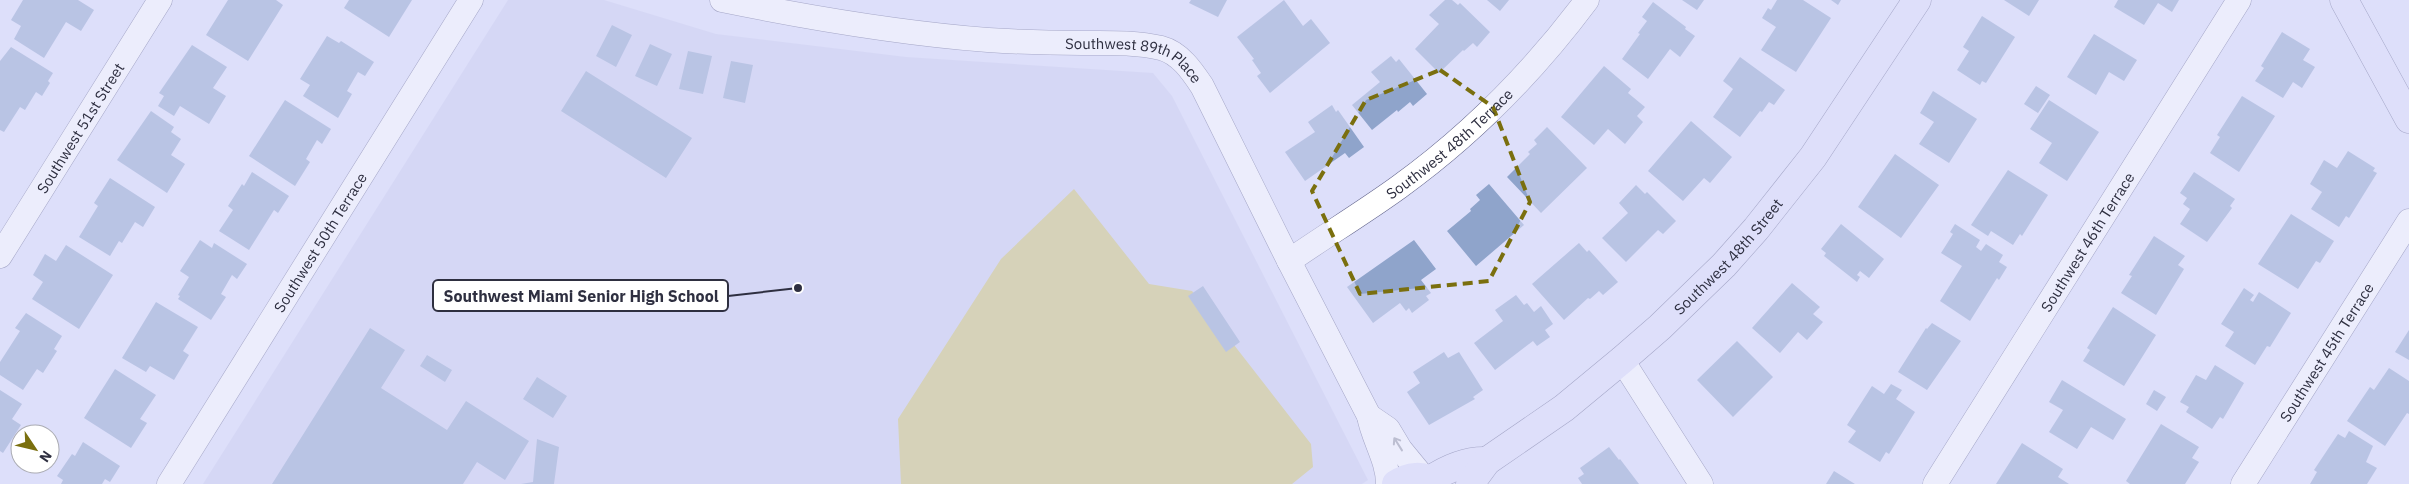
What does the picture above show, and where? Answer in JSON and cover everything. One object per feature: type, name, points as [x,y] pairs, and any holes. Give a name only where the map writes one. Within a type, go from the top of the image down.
[{"type":"street","name":"Southwest 51st Street","points":[[0,256],[160,0]]},
{"type":"street","name":"Southwest 50th Terrace","points":[[169,484],[472,0]]},
{"type":"street","name":"Southwest 89th Place","points":[[722,0],[842,24],[994,40],[1110,43],[1163,49],[1176,55],[1189,68],[1202,86],[1369,416],[1372,432],[1388,473],[1388,484]]},
{"type":"street","name":"Southwest 48th Terrace","points":[[1289,261],[1399,187],[1435,159],[1496,105],[1526,73],[1587,0]]},
{"type":"street","name":"Southwest 48th Street","points":[[1470,484],[1487,461],[1564,408],[1622,360],[1700,288],[1761,223],[1835,126],[1917,0]]},
{"type":"street","name":"Southwest 46th Terrace","points":[[1935,484],[2239,0]]},
{"type":"street","points":[[2344,0],[2409,119]]},
{"type":"street","name":"Southwest 45th Terrace","points":[[2244,484],[2409,221]]},
{"type":"street","points":[[1622,360],[1702,484]]},
{"type":"street","name":"Southwest 89th Place","points":[[1369,416],[1388,428],[1400,449],[1429,480]]},
{"type":"street","name":"Southwest 48th Street","points":[[1396,484],[1409,477],[1429,480],[1444,471],[1472,460],[1487,461]]},
{"type":"highlighted area","points":[[1440,70],[1493,107],[1530,202],[1489,281],[1360,294],[1312,191],[1366,100]]},
{"type":"shaded area","points":[[508,0],[604,0],[716,34],[906,57],[1153,73],[1172,96],[1368,480],[1362,484],[203,484]]},
{"type":"shaded area","points":[[1074,189],[1149,284],[1192,291],[1311,444],[1313,467],[1292,484],[901,484],[898,419],[1001,259]]},
{"type":"building","points":[[23,0],[78,0],[94,10],[81,31],[66,22],[44,58],[14,39],[21,26],[11,20]]},
{"type":"building","points":[[228,0],[276,0],[283,5],[248,61],[206,35]]},
{"type":"building","points":[[349,0],[412,0],[389,37],[344,8]]},
{"type":"building","points":[[1191,0],[1227,0],[1218,17],[1189,3]]},
{"type":"building","points":[[1284,0],[1303,26],[1311,19],[1330,43],[1270,93],[1257,76],[1261,73],[1252,60],[1254,59],[1237,37]]},
{"type":"building","points":[[1445,0],[1452,0],[1458,5],[1460,3],[1490,32],[1477,47],[1473,43],[1439,73],[1415,49],[1439,24],[1429,15]]},
{"type":"building","points":[[1487,0],[1509,0],[1500,11]]},
{"type":"building","points":[[1682,0],[1704,0],[1697,10]]},
{"type":"building","points":[[1777,0],[1803,0],[1831,18],[1796,72],[1761,50],[1776,27],[1762,18],[1768,8],[1771,10]]},
{"type":"building","points":[[1831,0],[1841,0],[1838,5]]},
{"type":"building","points":[[2004,0],[2039,0],[2029,16]]},
{"type":"building","points":[[2118,0],[2179,0],[2172,12],[2158,3],[2144,25],[2114,7]]},
{"type":"building","points":[[1653,2],[1695,36],[1680,57],[1670,49],[1648,79],[1622,59],[1640,34],[1638,33],[1647,21],[1642,17]]},
{"type":"building","points":[[1982,16],[2015,37],[1986,83],[1982,81],[1980,85],[1957,70],[1969,51],[1963,47]]},
{"type":"building","points":[[612,25],[632,35],[616,67],[596,56]]},
{"type":"building","points":[[2282,32],[2310,49],[2303,60],[2315,67],[2302,88],[2293,82],[2283,98],[2255,81],[2264,68],[2261,66]]},
{"type":"building","points":[[2094,34],[2137,60],[2124,81],[2109,72],[2096,95],[2067,77]]},
{"type":"building","points":[[327,36],[339,43],[341,41],[374,62],[365,76],[358,72],[347,91],[352,94],[338,118],[303,96],[310,85],[300,79]]},
{"type":"building","points":[[650,44],[672,54],[657,86],[635,76]]},
{"type":"building","points":[[192,45],[227,67],[213,88],[226,96],[209,124],[180,106],[174,116],[158,106],[164,96],[159,93]]},
{"type":"building","points":[[11,47],[53,73],[48,81],[50,83],[42,96],[36,92],[25,110],[20,107],[4,132],[0,130],[0,61]]},
{"type":"building","points":[[688,51],[712,56],[703,94],[679,89]]},
{"type":"building","points":[[1391,56],[1396,62],[1399,59],[1427,94],[1413,106],[1410,102],[1398,112],[1397,110],[1372,130],[1352,105],[1380,82],[1371,72]]},
{"type":"building","points":[[1740,57],[1785,90],[1774,105],[1769,102],[1762,112],[1760,111],[1740,137],[1713,117],[1733,89],[1723,81]]},
{"type":"building","points":[[731,61],[753,65],[745,103],[723,98]]},
{"type":"building","points":[[1604,66],[1631,89],[1628,93],[1645,107],[1637,116],[1643,122],[1625,144],[1608,129],[1594,145],[1561,117]]},
{"type":"building","points":[[586,71],[692,138],[666,178],[561,111]]},
{"type":"building","points":[[2036,86],[2050,95],[2038,113],[2024,104]]},
{"type":"building","points":[[1933,91],[1977,119],[1949,163],[1919,144],[1934,122],[1920,113]]},
{"type":"building","points":[[2242,96],[2275,116],[2239,172],[2210,153],[2220,137],[2217,135]]},
{"type":"building","points":[[285,100],[331,129],[322,144],[317,140],[306,159],[310,162],[295,186],[249,156]]},
{"type":"building","points":[[2049,100],[2099,132],[2067,181],[2039,163],[2052,143],[2030,129]]},
{"type":"building","points":[[1332,105],[1336,112],[1338,110],[1364,147],[1349,158],[1345,153],[1305,181],[1285,152],[1315,132],[1308,122]]},
{"type":"building","points":[[151,111],[174,127],[171,132],[181,139],[171,155],[185,164],[167,193],[117,160]]},
{"type":"building","points":[[1691,121],[1732,157],[1710,183],[1704,178],[1683,201],[1648,171]]},
{"type":"building","points":[[1547,127],[1587,168],[1541,213],[1507,177],[1530,154],[1528,152],[1537,144],[1534,140]]},
{"type":"building","points":[[2348,151],[2375,168],[2373,171],[2377,173],[2349,218],[2346,216],[2339,227],[2311,209],[2322,192],[2310,184],[2324,160],[2337,168]]},
{"type":"building","points":[[1895,154],[1939,185],[1901,238],[1858,207]]},
{"type":"building","points":[[2008,170],[2048,195],[2022,236],[2020,234],[2013,245],[1991,231],[1988,236],[1971,225]]},
{"type":"building","points":[[252,172],[289,196],[278,213],[274,210],[249,250],[219,231],[233,210],[228,206],[242,184],[244,186]]},
{"type":"building","points":[[2194,172],[2235,199],[2230,206],[2232,208],[2207,242],[2180,224],[2190,209],[2183,204],[2187,198],[2180,193]]},
{"type":"building","points":[[110,178],[155,207],[143,227],[135,222],[122,243],[119,241],[110,256],[79,237],[98,206],[94,203]]},
{"type":"building","points":[[1489,184],[1524,225],[1476,266],[1447,231],[1471,211],[1470,209],[1480,200],[1476,195]]},
{"type":"building","points":[[1636,185],[1645,194],[1647,192],[1676,221],[1663,234],[1658,230],[1626,262],[1602,238],[1628,213],[1619,203]]},
{"type":"building","points":[[2291,214],[2334,241],[2320,263],[2316,261],[2298,289],[2258,264]]},
{"type":"building","points":[[1841,224],[1884,259],[1869,278],[1860,271],[1857,275],[1860,277],[1857,282],[1824,256],[1826,253],[1821,249]]},
{"type":"building","points":[[1955,224],[1980,240],[1976,247],[1981,251],[1986,244],[2003,255],[1999,262],[2007,267],[1999,280],[1997,278],[1970,321],[1940,301],[1962,266],[1941,253],[1953,234],[1950,232]]},
{"type":"building","points":[[2154,236],[2185,256],[2178,265],[2184,269],[2156,315],[2121,293],[2132,276],[2129,275]]},
{"type":"building","points":[[200,240],[212,248],[214,243],[247,264],[237,279],[232,275],[221,294],[226,297],[211,320],[178,299],[180,296],[178,295],[189,277],[180,271]]},
{"type":"building","points":[[1414,240],[1436,269],[1421,280],[1431,293],[1426,296],[1429,300],[1412,313],[1409,308],[1406,311],[1400,303],[1373,323],[1347,287]]},
{"type":"building","points":[[1579,243],[1587,252],[1589,250],[1618,282],[1603,295],[1599,291],[1590,299],[1588,298],[1564,320],[1532,284]]},
{"type":"building","points":[[66,245],[113,275],[79,329],[32,299],[43,282],[33,275],[45,254],[56,261]]},
{"type":"building","points":[[1792,283],[1820,307],[1813,314],[1823,322],[1807,340],[1798,332],[1780,353],[1752,328]]},
{"type":"building","points":[[1203,286],[1240,342],[1226,352],[1188,296]]},
{"type":"building","points":[[2244,288],[2254,295],[2250,300],[2253,302],[2259,292],[2291,313],[2270,347],[2267,346],[2255,365],[2225,346],[2234,332],[2221,324]]},
{"type":"building","points":[[1516,295],[1524,305],[1527,303],[1534,312],[1541,306],[1553,324],[1545,330],[1550,337],[1537,346],[1533,341],[1495,370],[1474,343],[1503,321],[1495,310]]},
{"type":"building","points":[[156,302],[198,327],[183,351],[189,355],[174,380],[150,366],[146,372],[122,358]]},
{"type":"building","points":[[2113,307],[2156,335],[2124,386],[2083,361],[2090,350],[2087,348]]},
{"type":"building","points":[[26,313],[62,336],[54,349],[57,351],[43,373],[37,369],[23,390],[0,375],[0,362],[20,331],[15,328]]},
{"type":"building","points":[[1932,323],[1961,341],[1927,390],[1898,372],[1926,328]]},
{"type":"building","points":[[370,328],[405,350],[381,388],[447,430],[466,401],[529,441],[505,480],[477,462],[463,484],[272,484]]},
{"type":"building","points":[[2409,330],[2409,360],[2395,352]]},
{"type":"building","points":[[1737,341],[1773,377],[1733,417],[1697,380]]},
{"type":"building","points":[[1444,352],[1448,358],[1459,352],[1483,390],[1473,397],[1475,399],[1429,425],[1407,392],[1420,383],[1413,372]]},
{"type":"building","points":[[427,355],[452,370],[445,382],[420,366]]},
{"type":"building","points":[[2215,365],[2244,383],[2223,419],[2220,417],[2212,429],[2186,412],[2189,407],[2180,402],[2196,375],[2206,380]]},
{"type":"building","points":[[2389,368],[2409,381],[2409,414],[2407,413],[2385,446],[2347,421],[2370,387],[2374,390]]},
{"type":"building","points":[[115,369],[156,395],[140,419],[147,423],[131,448],[84,418]]},
{"type":"building","points":[[537,377],[567,396],[553,418],[523,399]]},
{"type":"building","points":[[2062,380],[2126,419],[2113,440],[2091,427],[2077,449],[2049,432],[2063,410],[2049,402]]},
{"type":"building","points":[[1891,384],[1902,390],[1896,399],[1915,412],[1889,454],[1886,452],[1880,462],[1848,442],[1856,431],[1847,425],[1872,386],[1884,394]]},
{"type":"building","points":[[0,390],[22,404],[12,419],[20,424],[10,424],[10,442],[3,453],[0,451]]},
{"type":"building","points":[[2154,390],[2166,397],[2157,411],[2146,404]]},
{"type":"building","points":[[2161,424],[2199,447],[2192,458],[2199,462],[2185,484],[2130,484],[2126,481]]},
{"type":"building","points":[[2349,431],[2373,446],[2366,462],[2377,468],[2367,484],[2310,484],[2317,472],[2314,470],[2338,434],[2345,438]]},
{"type":"building","points":[[537,439],[559,447],[554,484],[521,484],[533,482]]},
{"type":"building","points":[[83,442],[120,466],[110,482],[105,479],[102,484],[61,484],[63,480],[57,476],[72,454],[75,456]]},
{"type":"building","points":[[2022,443],[2063,469],[2058,477],[2069,484],[1996,484]]},
{"type":"building","points":[[1609,447],[1639,484],[1582,484],[1578,478],[1584,474],[1580,468]]},
{"type":"building","points":[[1834,471],[1855,484],[1826,484]]},
{"type":"place","name":"Southwest Miami Senior High School","points":[[798,288]]}]
